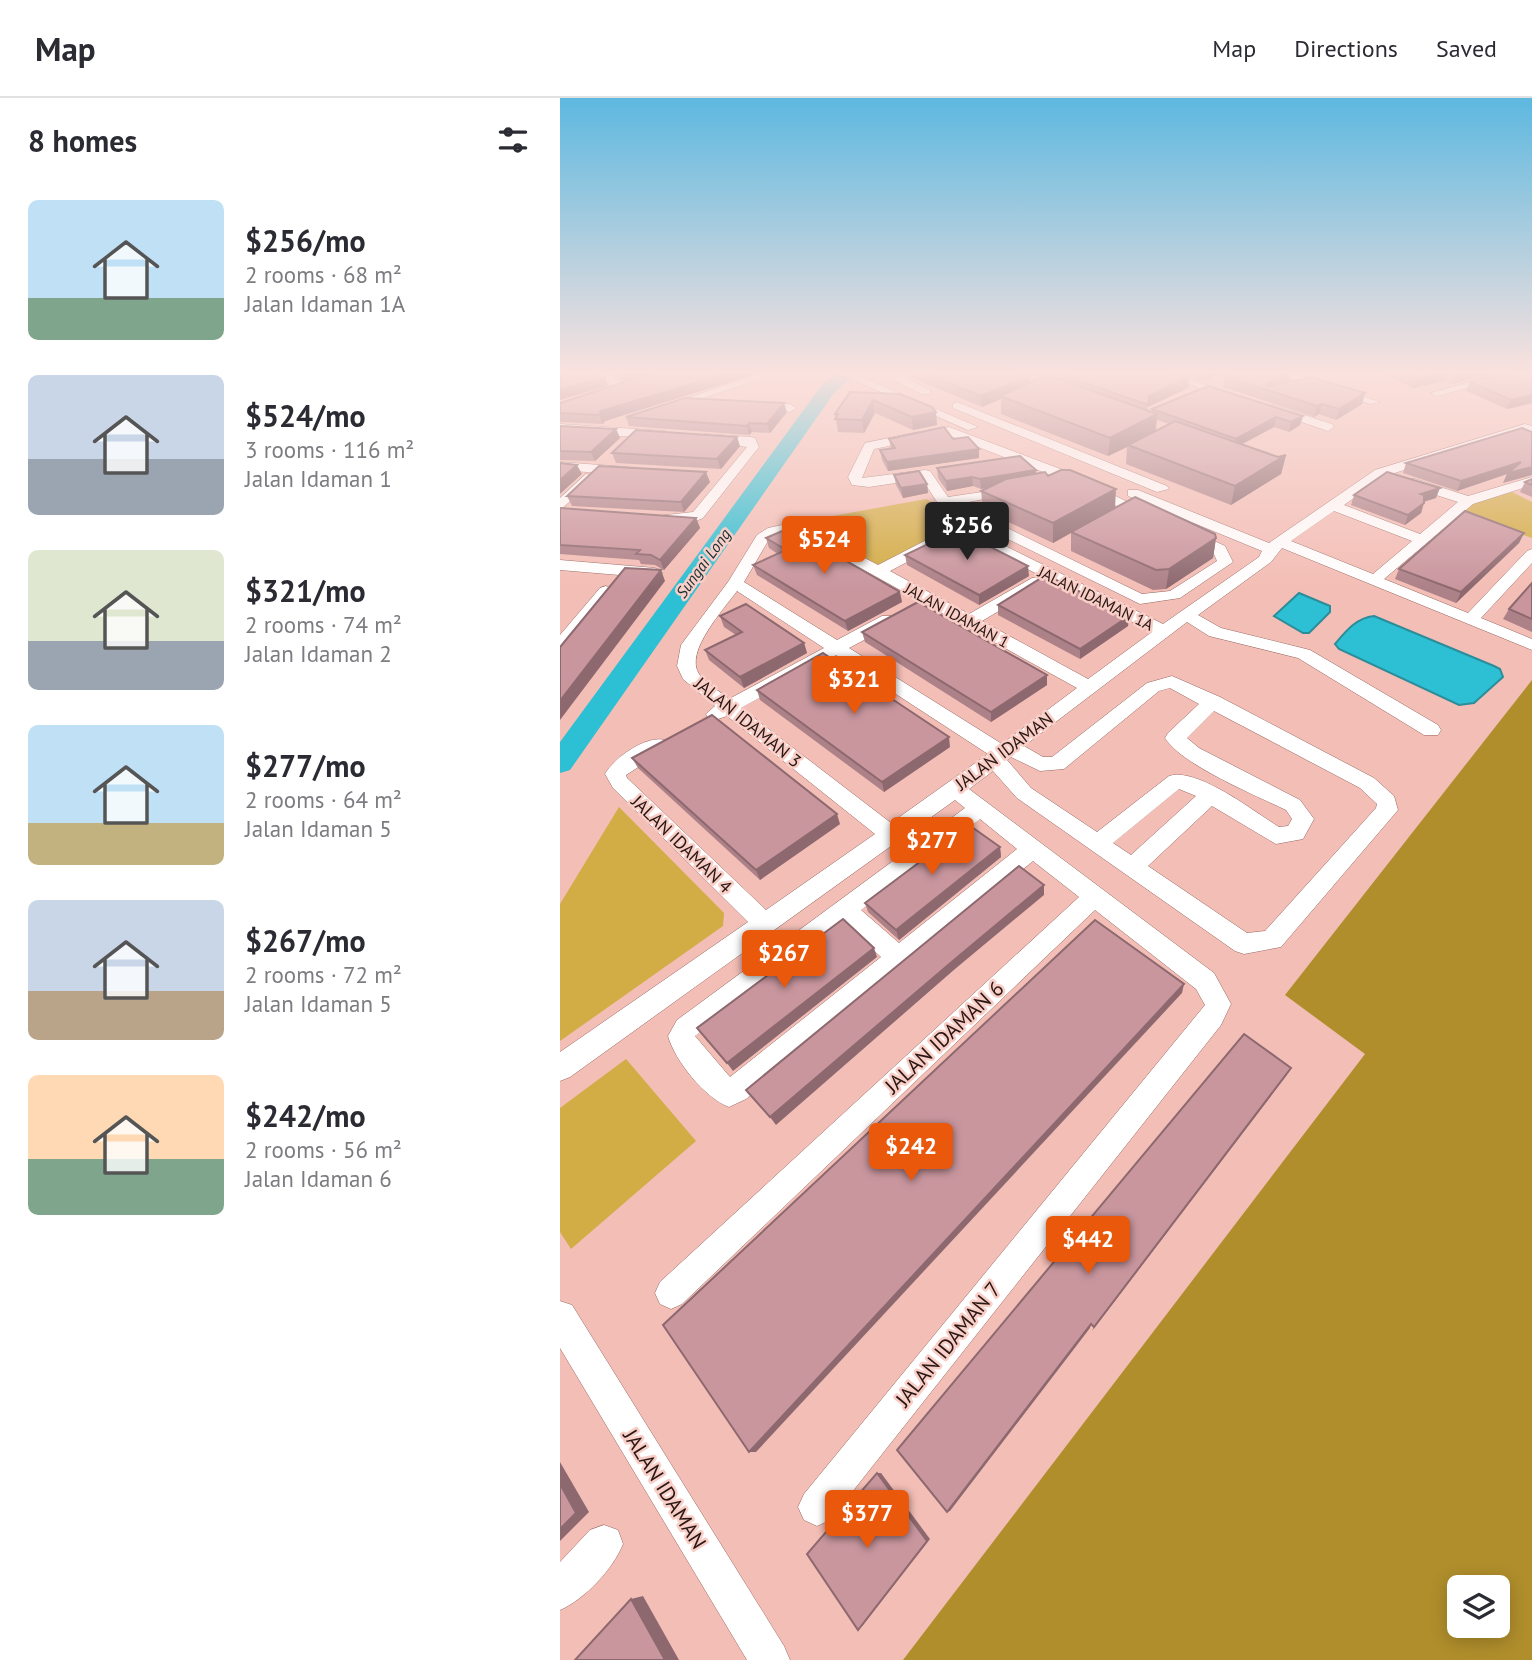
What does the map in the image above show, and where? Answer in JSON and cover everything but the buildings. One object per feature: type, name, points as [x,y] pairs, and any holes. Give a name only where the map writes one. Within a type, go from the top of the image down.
[{"type":"street","points":[[563,511],[626,443]]},
{"type":"street","points":[[653,518],[691,519],[698,515],[721,477],[753,447],[752,443]]},
{"type":"street","points":[[882,443],[865,449],[855,477],[857,482],[869,484],[932,473],[944,502],[1056,551],[1140,598],[1174,595],[1225,562],[1220,549],[1073,480],[982,443]]},
{"type":"street","points":[[1010,443],[1125,490],[1131,506]]},
{"type":"street","points":[[1056,443],[1112,463],[1157,487],[1213,511]]},
{"type":"street","points":[[1275,546],[1380,473],[1482,443]]},
{"type":"street","points":[[992,463],[1023,458]]},
{"type":"street","points":[[560,466],[638,471]]},
{"type":"street","points":[[1380,473],[1468,501]]},
{"type":"street","points":[[1047,484],[1073,480]]},
{"type":"street","points":[[1380,575],[1468,501],[1532,481]]},
{"type":"street","points":[[1131,506],[1157,487]]},
{"type":"street","points":[[944,502],[1021,489]]},
{"type":"street","points":[[1509,489],[1532,500]]},
{"type":"street","points":[[1111,498],[1125,490]]},
{"type":"street","points":[[1332,505],[1420,539]]},
{"type":"street","points":[[1131,506],[1195,519],[1275,546],[1532,645]]},
{"type":"street","points":[[1453,511],[1476,520]]},
{"type":"street","points":[[1179,530],[1195,519]]},
{"type":"street","name":"JALAN IDAMAN 1","points":[[735,583],[762,538],[773,531],[787,528],[805,531],[1089,687]]},
{"type":"street","name":"JALAN IDAMAN 1A","points":[[878,571],[958,532],[966,532],[1164,631]]},
{"type":"street","name":"JALAN IDAMAN","points":[[560,1068],[956,789],[1164,631],[1266,559],[1275,546]]},
{"type":"street","points":[[1470,620],[1532,554]]},
{"type":"street","points":[[560,565],[655,573]]},
{"type":"street","points":[[560,646],[624,570]]},
{"type":"street","points":[[968,622],[1048,574]]},
{"type":"street","points":[[735,583],[1001,754],[1048,767],[1057,764],[1153,687],[1163,683],[1181,684],[1367,783],[1387,800],[1387,810],[1278,934],[1261,944],[1244,944],[1024,793],[1006,770],[1001,754]]},
{"type":"street","name":"JALAN IDAMAN 3","points":[[735,583],[690,645],[686,666],[692,679],[891,835]]},
{"type":"street","points":[[694,726],[926,599]]},
{"type":"street","points":[[1187,615],[1215,632],[1304,654],[1431,730]]},
{"type":"street","points":[[1097,844],[1176,781],[1186,782],[1210,795],[1276,836],[1295,833],[1303,819],[1293,805],[1192,753],[1175,738],[1213,701]]},
{"type":"street","points":[[626,763],[671,738]]},
{"type":"street","name":"JALAN IDAMAN 4","points":[[626,763],[615,774],[620,783],[764,923]]},
{"type":"street","points":[[956,789],[1095,896]]},
{"type":"street","points":[[1132,868],[1210,795]]},
{"type":"street","points":[[980,808],[681,1035],[683,1043],[729,1094],[1033,848]]},
{"type":"street","name":"JALAN IDAMAN 7","points":[[817,1507],[1212,1017],[1218,1004],[1205,981],[1095,896]]},
{"type":"street","name":"JALAN IDAMAN 6","points":[[671,1293],[1095,896]]},
{"type":"street","points":[[845,909],[897,957]]},
{"type":"street","name":"JALAN IDAMAN","points":[[560,1317],[771,1660]]},
{"type":"street","points":[[560,1590],[604,1544]]},
{"type":"shaded area","points":[[1512,492],[1532,502],[1532,538],[1461,513],[1472,504]]},
{"type":"shaded area","points":[[926,499],[969,522],[881,567],[816,530],[827,517]]},
{"type":"shaded area","points":[[1532,680],[1532,1660],[903,1660],[1365,1054],[1285,995]]},
{"type":"shaded area","points":[[619,807],[724,913],[723,926],[560,1041],[560,904]]},
{"type":"shaded area","points":[[626,1059],[696,1141],[571,1249],[560,1232],[560,1108]]},
{"type":"water","points":[[1299,593],[1330,606],[1330,612],[1309,633],[1303,633],[1274,616]]},
{"type":"water","points":[[1374,616],[1494,666],[1500,669],[1503,677],[1474,703],[1459,705],[1339,649],[1335,644],[1347,630],[1362,619]]},
{"type":"waterway","name":"Sungai Long","points":[[560,763],[789,443]]}]
